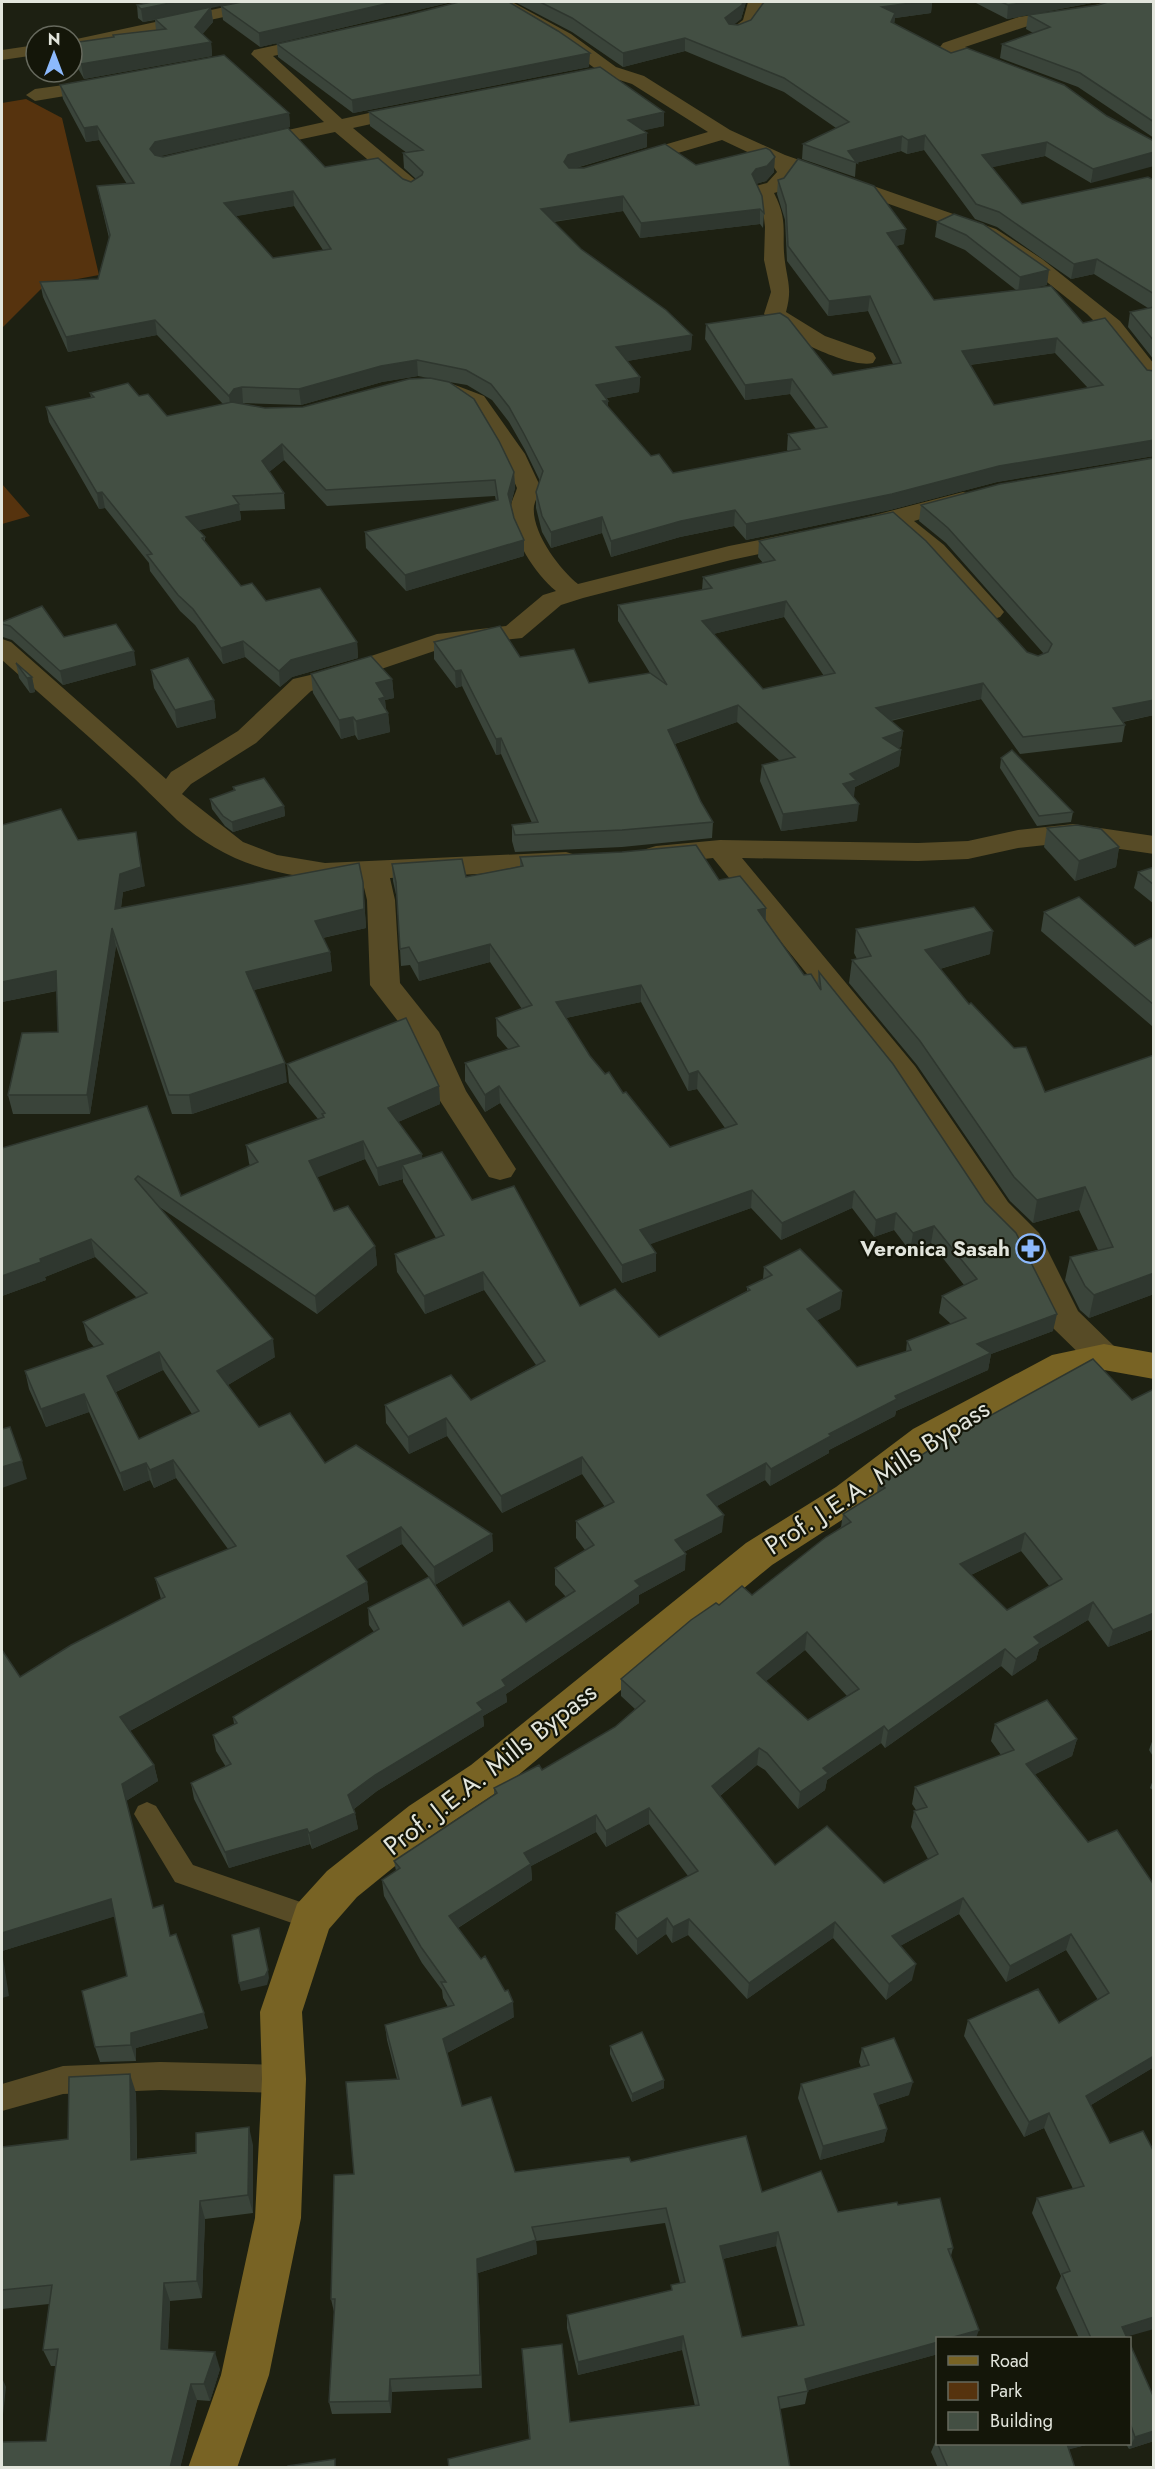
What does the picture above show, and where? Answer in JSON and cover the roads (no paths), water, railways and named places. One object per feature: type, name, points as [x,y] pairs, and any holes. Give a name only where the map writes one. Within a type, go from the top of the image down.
[{"type":"street","points":[[84,42],[270,2]]},
{"type":"street","points":[[500,2],[565,38],[610,71],[638,80],[723,134],[778,159],[861,186],[989,233],[1035,263],[1094,310],[1112,327],[1154,379]]},
{"type":"street","points":[[736,32],[751,22],[756,2]]},
{"type":"street","points":[[1017,74],[949,47],[1025,21],[1095,11],[1122,2]]},
{"type":"street","points":[[237,59],[340,36]]},
{"type":"street","points":[[2,55],[24,52]]},
{"type":"street","points":[[260,54],[412,188]]},
{"type":"street","points":[[588,76],[610,71]]},
{"type":"street","points":[[34,95],[122,81]]},
{"type":"street","points":[[233,147],[428,106]]},
{"type":"street","points":[[610,167],[723,134]]},
{"type":"street","points":[[778,159],[787,172],[774,187],[763,190],[773,210],[775,227],[774,260],[781,292],[775,314],[796,331],[838,350],[865,358]]},
{"type":"street","points":[[413,384],[435,384],[476,401],[513,454],[529,488],[522,508],[528,533],[551,575],[574,593]]},
{"type":"street","points":[[166,795],[181,778],[247,737],[302,685],[331,678],[446,639],[513,633],[552,600],[574,593],[729,553],[897,518],[926,508],[987,493]]},
{"type":"street","points":[[897,518],[935,550],[1004,627]]},
{"type":"street","points":[[2,647],[132,761],[188,815],[233,848],[271,863],[325,872],[588,860]]},
{"type":"street","points":[[633,857],[720,849],[857,849],[918,852],[968,850],[1018,839],[1073,833],[1154,845]]},
{"type":"street","points":[[720,849],[904,1073],[996,1210],[1027,1242],[1065,1319],[1104,1357]]},
{"type":"street","points":[[374,870],[381,900],[385,985],[428,1039],[451,1093],[500,1169]]},
{"type":"street","name":"Prof. J.E.A. Mills Bypass","points":[[212,2468],[245,2375],[278,2218],[284,2079],[281,2012],[312,1918],[342,1884],[423,1819],[485,1778],[759,1554],[849,1497],[926,1439],[1039,1376],[1064,1365],[1104,1357],[1154,1366]]},
{"type":"lane","points":[[147,1814],[184,1874],[312,1918]]},
{"type":"lane","points":[[2,2097],[63,2080],[160,2076],[284,2079]]},
{"type":"place","name":"Veronica Sasah","points":[[1031,1249]]}]
